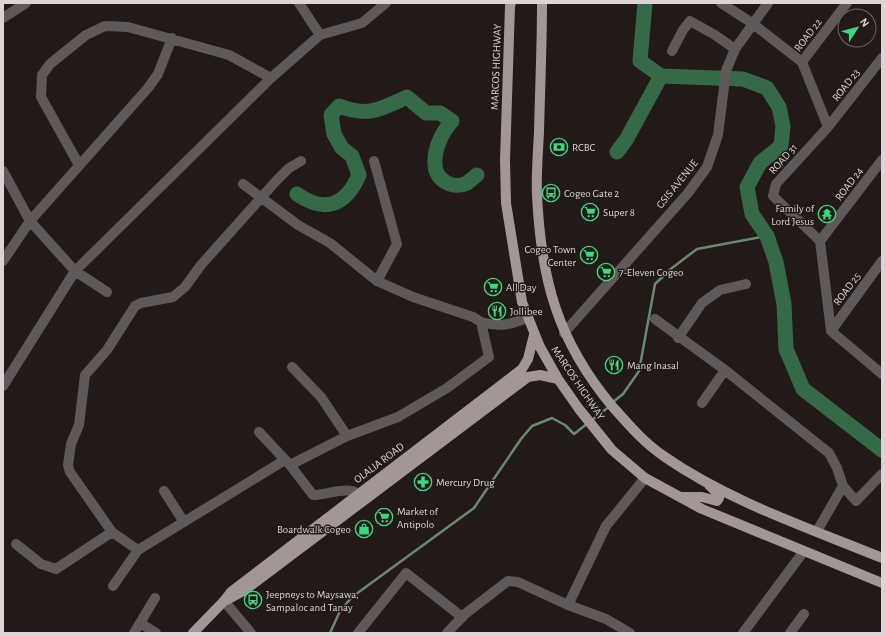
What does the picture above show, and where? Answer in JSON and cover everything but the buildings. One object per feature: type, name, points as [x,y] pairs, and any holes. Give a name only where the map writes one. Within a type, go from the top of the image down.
[{"type":"main road","name":"MARCOS HIGHWAY","points":[[511,3],[505,160],[506,203],[513,256],[522,302],[534,335],[558,379],[612,450],[645,478],[702,510],[882,583]]},
{"type":"main road","name":"MARCOS HIGHWAY","points":[[542,3],[537,193],[546,275],[564,332],[580,363],[608,402],[637,434],[664,457],[704,480],[758,507],[882,558]]},
{"type":"main road","name":"OLALIA ROAD","points":[[193,633],[224,601],[235,597],[245,590],[522,369],[528,359],[534,335]]},
{"type":"main road","name":"OLALIA ROAD","points":[[362,496],[528,377],[540,375],[558,379]]},
{"type":"main road","points":[[678,497],[702,497],[717,501],[719,495],[704,480]]},
{"type":"street","points":[[3,18],[26,3]]},
{"type":"street","points":[[299,3],[320,35]]},
{"type":"street","points":[[3,386],[75,271],[271,78],[320,35],[362,23],[386,3]]},
{"type":"street","points":[[721,3],[752,23],[802,62],[828,127]]},
{"type":"street","name":"GSIS AVENUE","points":[[564,332],[688,193],[707,167],[718,135],[726,71],[735,49],[752,23],[768,3]]},
{"type":"street","name":"ROAD 22","points":[[802,62],[847,3]]},
{"type":"street","points":[[672,51],[682,30],[690,21],[715,35],[735,49]]},
{"type":"street","points":[[79,165],[41,97],[42,75],[50,64],[86,35],[106,26],[128,27],[229,55],[271,78]]},
{"type":"street","points":[[3,261],[30,221],[148,88],[158,74],[172,38]]},
{"type":"street","name":"ROAD 23","points":[[828,127],[882,58]]},
{"type":"street","name":"ROAD 31","points":[[820,241],[773,196],[776,184],[828,127]]},
{"type":"street","name":"ROAD 24","points":[[820,241],[882,160]]},
{"type":"street","points":[[138,550],[112,532],[70,472],[68,465],[71,444],[79,425],[85,375],[107,350],[135,306],[141,302],[173,297],[185,287],[201,265],[281,175],[301,161]]},
{"type":"street","points":[[374,161],[398,244],[377,281]]},
{"type":"street","points":[[3,171],[30,221],[75,271],[107,292]]},
{"type":"street","points":[[244,184],[298,225],[330,243],[377,281],[413,297],[496,326],[511,324],[527,318]]},
{"type":"street","points":[[820,241],[831,331],[880,370]]},
{"type":"street","name":"ROAD 25","points":[[831,331],[882,262]]},
{"type":"street","points":[[678,338],[702,303],[720,290],[746,284]]},
{"type":"street","points":[[655,319],[678,338],[725,370],[829,453],[837,468],[843,486],[856,501],[882,474]]},
{"type":"street","points":[[113,586],[138,550],[184,522],[288,462],[347,436],[398,417],[447,388],[489,357],[481,322]]},
{"type":"street","points":[[292,367],[321,397],[347,436]]},
{"type":"street","points":[[702,403],[725,370]]},
{"type":"street","points":[[259,432],[288,462],[313,495],[347,490],[362,496]]},
{"type":"street","points":[[568,605],[606,526],[645,478]]},
{"type":"street","points":[[817,531],[843,486]]},
{"type":"street","points":[[164,491],[184,522]]},
{"type":"street","points":[[16,544],[41,564],[56,569],[112,532]]},
{"type":"street","points":[[744,633],[804,551]]},
{"type":"street","points":[[358,633],[406,573],[464,616]]},
{"type":"street","points":[[447,633],[464,616],[508,581],[518,582],[568,605],[606,619],[630,633]]},
{"type":"street","points":[[134,633],[155,598]]},
{"type":"street","points":[[224,601],[251,633]]},
{"type":"street","points":[[790,633],[804,614]]},
{"type":"street","points":[[140,623],[156,633]]},
{"type":"waterway","points":[[645,3],[640,61],[661,76],[743,79],[767,88],[779,107],[783,126],[781,146],[760,163],[747,187],[752,214],[767,236],[776,262],[784,304],[786,349],[803,389],[882,450]]},
{"type":"waterway","points":[[617,152],[626,140],[661,76]]},
{"type":"waterway","points":[[297,194],[317,204],[325,205],[334,203],[348,193],[359,175],[352,156],[342,148],[334,134],[331,115],[339,106],[358,111],[374,110],[407,97],[426,113],[440,113],[452,121],[442,135],[436,152],[436,170],[441,179],[451,184],[462,185],[477,175]]},
{"type":"waterway","points":[[613,402],[623,394],[639,371],[655,284],[672,268],[697,249],[767,236]]},
{"type":"waterway","points":[[592,420],[610,406]]},
{"type":"waterway","points":[[330,633],[340,611],[352,597],[474,508],[521,439],[532,426],[552,418],[565,425],[574,434],[588,423]]},
{"type":"place","name":"RCBC","points":[[559,147]]},
{"type":"place","name":"Cogeo Gate 2","points":[[551,193]]},
{"type":"place","name":"Super 8","points":[[590,212]]},
{"type":"place","name":"Family of Lord Jesus","points":[[827,214]]},
{"type":"place","name":"Cogeo Town Center","points":[[589,255]]},
{"type":"place","name":"7-Eleven Cogeo","points":[[606,272]]},
{"type":"place","name":"All Day","points":[[493,287]]},
{"type":"place","name":"Jollibee","points":[[497,311]]},
{"type":"place","name":"Mang Inasal","points":[[614,365]]},
{"type":"place","name":"Mercury Drug","points":[[423,482]]},
{"type":"place","name":"Market of Antipolo","points":[[384,517]]},
{"type":"place","name":"Boardwalk Cogeo","points":[[364,529]]},
{"type":"place","name":"Jeepneys to Maysawa, Sampaloc and Tanay","points":[[253,600]]}]
